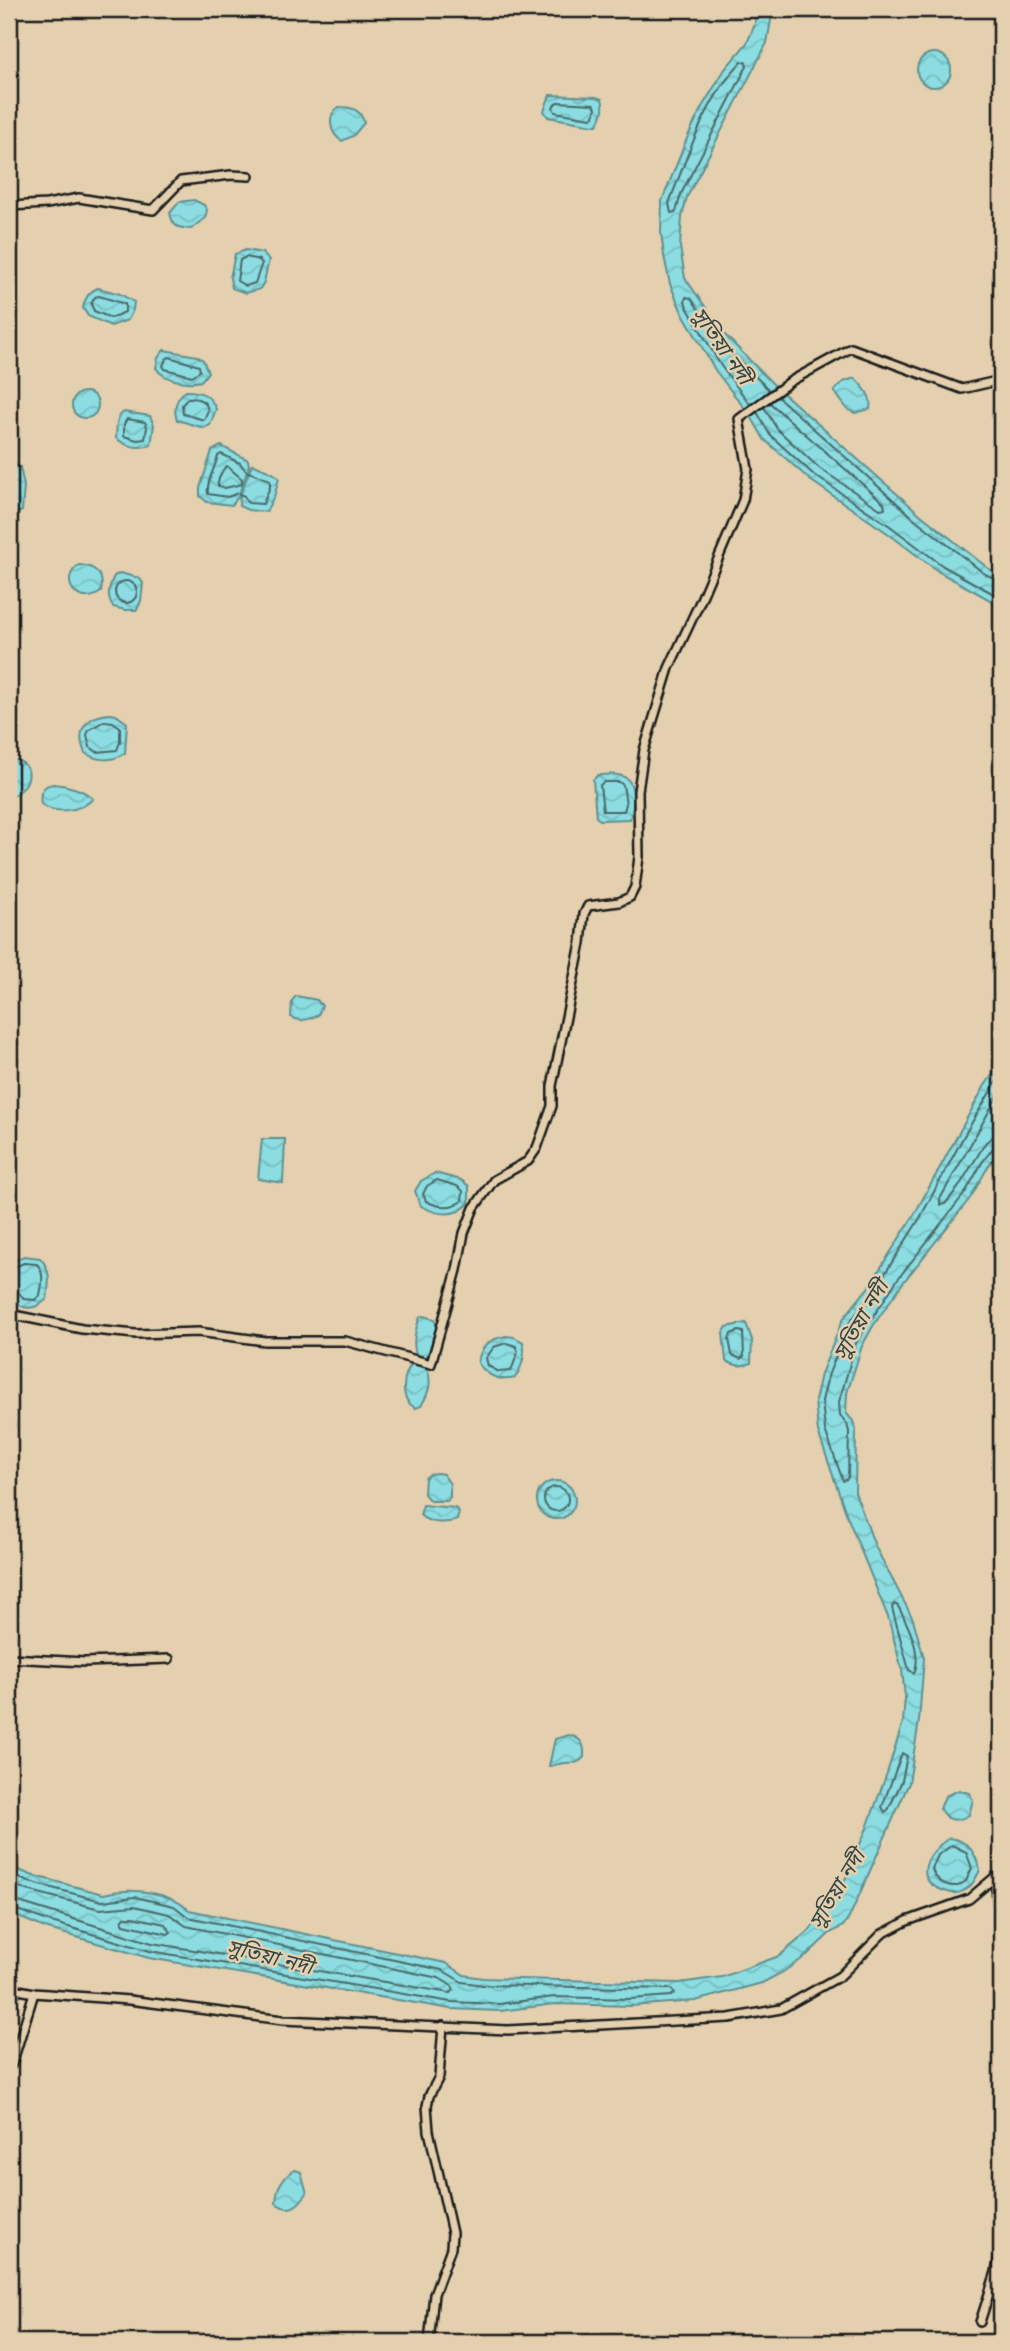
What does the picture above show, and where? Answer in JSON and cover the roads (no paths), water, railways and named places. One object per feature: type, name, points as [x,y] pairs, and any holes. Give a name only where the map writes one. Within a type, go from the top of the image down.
[{"type":"street","points":[[9,206],[47,204],[79,198],[153,210],[181,181],[231,175],[248,176]]},
{"type":"street","points":[[9,1314],[82,1329],[136,1334],[198,1332],[265,1341],[345,1341],[431,1364],[457,1270],[464,1233],[474,1208],[494,1180],[528,1161],[537,1149],[546,1125],[552,1106],[552,1086],[581,943],[584,915],[588,906],[620,902],[630,897],[635,887],[639,857],[638,792],[647,737],[670,668],[732,531],[743,500],[748,469],[739,419],[791,381],[851,348],[962,390],[1001,380]]},
{"type":"street","points":[[9,1658],[85,1662],[170,1658]]},
{"type":"street","points":[[998,1876],[1001,1940]]},
{"type":"street","points":[[9,1988],[283,2020],[508,2030],[729,2018],[781,2009],[840,1976],[882,1934],[907,1921],[969,1899],[998,1876]]},
{"type":"street","points":[[9,2068],[34,1993]]},
{"type":"street","points":[[429,2342],[434,2294],[451,2248],[452,2234],[426,2106],[439,2077],[443,2026]]},
{"type":"street","points":[[1001,2204],[1001,2227]]},
{"type":"street","points":[[980,2322],[996,2272],[1001,2246]]},
{"type":"water","name":"সুতিয়া নদী","points":[[756,9],[773,9],[767,43],[687,197],[682,217],[680,247],[685,278],[726,336],[773,384],[921,515],[989,569],[1001,575],[1001,606],[939,572],[810,480],[764,439],[752,418],[715,370],[681,310],[670,284],[661,232],[662,201],[702,107],[725,69],[747,43],[755,24]]},
{"type":"water","points":[[934,53],[946,58],[951,70],[946,82],[934,87],[922,82],[917,70],[922,58]]},
{"type":"water","points":[[550,95],[602,99],[602,116],[597,125],[548,117],[544,111]]},
{"type":"water","points":[[339,107],[356,110],[364,123],[353,136],[342,141],[331,124],[332,115]]},
{"type":"water","points":[[194,200],[204,205],[207,210],[205,218],[191,229],[176,226],[170,213],[179,202]]},
{"type":"water","points":[[246,250],[262,253],[269,260],[260,289],[246,293],[232,288],[230,278],[235,254]]},
{"type":"water","points":[[98,288],[120,294],[134,302],[128,320],[111,326],[88,316],[83,308],[85,302],[89,294]]},
{"type":"water","points":[[164,350],[197,356],[203,360],[208,372],[201,381],[196,382],[183,382],[165,376],[156,368],[158,358]]},
{"type":"water","points":[[855,378],[867,392],[871,404],[870,409],[855,413],[848,410],[834,391],[843,382]]},
{"type":"water","points":[[186,391],[201,393],[211,400],[216,409],[210,425],[204,428],[177,420],[176,404]]},
{"type":"water","points":[[85,392],[94,396],[98,405],[94,414],[85,418],[76,414],[72,405],[76,396]]},
{"type":"water","points":[[124,412],[150,416],[154,425],[151,445],[133,446],[116,438],[118,420]]},
{"type":"water","points":[[221,446],[248,460],[249,466],[238,497],[232,505],[207,502],[200,496],[212,451]]},
{"type":"water","points":[[9,462],[20,467],[24,486],[22,511],[9,517]]},
{"type":"water","points":[[252,464],[279,478],[266,512],[239,506]]},
{"type":"water","points":[[79,565],[98,572],[102,580],[101,592],[84,597],[73,590],[70,578]]},
{"type":"water","points":[[120,573],[139,578],[143,583],[137,610],[113,607],[111,603],[111,584],[114,576]]},
{"type":"water","points":[[110,714],[127,723],[125,753],[110,759],[90,756],[85,753],[82,745],[82,731],[89,721]]},
{"type":"water","points":[[9,758],[25,765],[28,776],[27,782],[17,794],[9,798]]},
{"type":"water","points":[[598,775],[619,775],[630,783],[633,808],[630,819],[600,820],[596,817],[593,780]]},
{"type":"water","points":[[54,784],[75,788],[93,799],[68,810],[54,810],[41,804],[40,796],[44,788]]},
{"type":"water","points":[[296,996],[317,1000],[322,1006],[318,1015],[301,1020],[291,1017],[292,1001]]},
{"type":"water","name":"সুতিয়া নদী","points":[[1001,1062],[1001,1148],[971,1197],[902,1284],[873,1326],[862,1346],[847,1393],[846,1413],[853,1421],[856,1431],[855,1492],[875,1546],[913,1619],[924,1658],[919,1721],[909,1783],[843,1926],[830,1933],[806,1956],[762,1983],[695,2001],[631,2006],[555,2004],[500,2011],[451,2009],[149,1958],[45,1928],[9,1913],[9,1866],[31,1875],[103,1894],[149,1892],[171,1898],[189,1910],[446,1963],[464,1975],[483,1978],[679,1983],[722,1977],[779,1956],[808,1932],[838,1896],[867,1828],[903,1722],[905,1697],[902,1670],[888,1617],[847,1516],[818,1432],[815,1401],[821,1374],[843,1319],[868,1288],[914,1215],[984,1087]]},
{"type":"water","points":[[262,1139],[285,1139],[283,1183],[258,1179]]},
{"type":"water","points":[[435,1173],[461,1180],[469,1186],[469,1203],[464,1208],[446,1214],[421,1206],[415,1191],[421,1181]]},
{"type":"water","points":[[24,1256],[40,1258],[49,1277],[47,1299],[28,1308],[21,1306],[16,1300],[9,1272],[11,1262]]},
{"type":"water","points":[[420,1317],[435,1319],[436,1329],[430,1349],[425,1358],[420,1360],[414,1339]]},
{"type":"water","points":[[746,1323],[752,1340],[751,1363],[736,1365],[726,1361],[723,1333],[727,1327]]},
{"type":"water","points":[[506,1336],[523,1342],[524,1352],[515,1378],[504,1379],[489,1375],[478,1363],[487,1344]]},
{"type":"water","points":[[413,1362],[426,1366],[429,1377],[426,1396],[421,1406],[416,1408],[407,1399],[404,1386]]},
{"type":"water","points":[[437,1473],[443,1474],[450,1484],[450,1497],[447,1501],[430,1501],[424,1494],[425,1478]]},
{"type":"water","points":[[556,1481],[570,1486],[575,1500],[570,1514],[556,1519],[542,1514],[537,1500],[542,1486]]},
{"type":"water","points":[[423,1505],[455,1508],[459,1512],[457,1520],[432,1522],[420,1515]]},
{"type":"water","points":[[569,1735],[581,1742],[584,1757],[578,1762],[549,1766],[555,1739]]},
{"type":"water","points":[[959,1790],[969,1793],[973,1800],[969,1815],[953,1820],[940,1809],[945,1796]]},
{"type":"water","points":[[949,1838],[962,1841],[970,1848],[980,1870],[971,1885],[958,1893],[950,1893],[936,1887],[926,1874],[926,1867],[934,1851]]},
{"type":"water","points":[[295,2170],[301,2172],[307,2193],[294,2207],[286,2208],[276,2203],[277,2192],[286,2176]]}]
